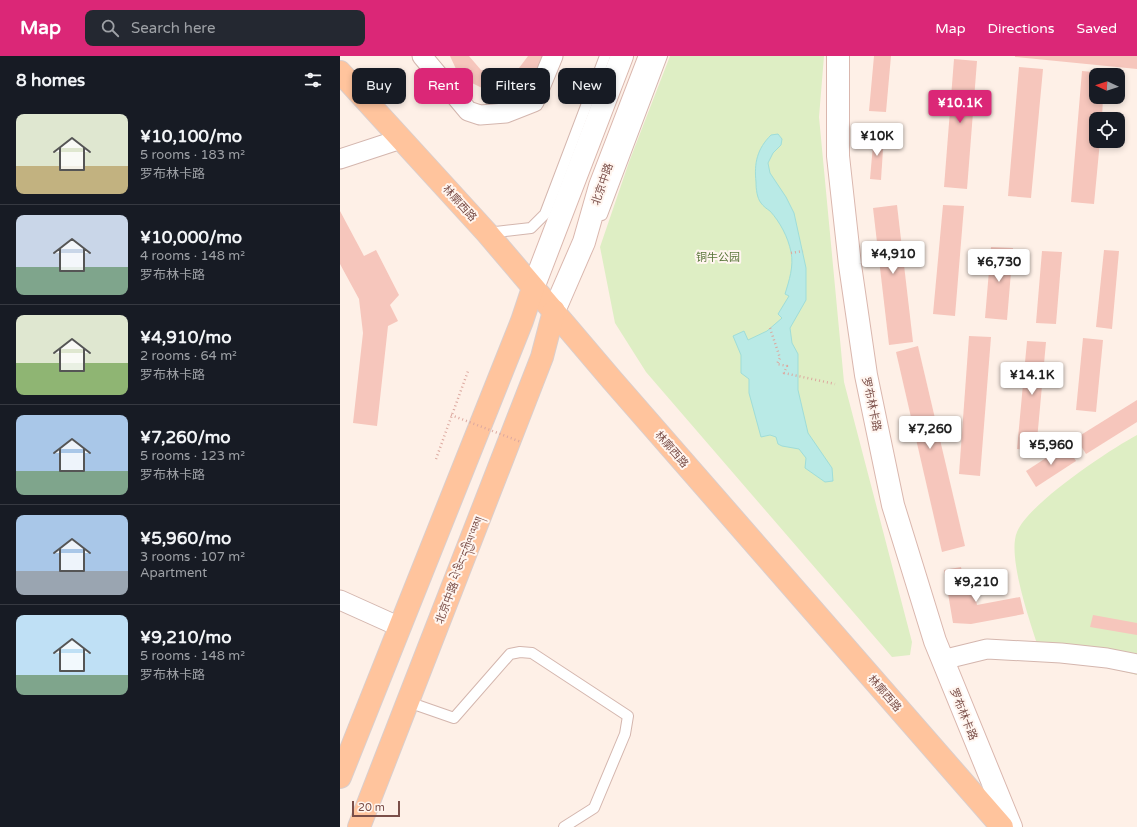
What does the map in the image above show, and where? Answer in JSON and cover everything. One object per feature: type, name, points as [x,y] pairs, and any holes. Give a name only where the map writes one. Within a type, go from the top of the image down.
[{"type":"main road","points":[[340,777],[522,321],[533,288],[622,56]]},
{"type":"main road","name":"北京中路","points":[[554,311],[584,242],[600,186],[650,56]]},
{"type":"main road","name":"罗布林卡路","points":[[838,56],[838,156],[850,265],[866,375],[893,506],[934,641],[1011,827]]},
{"type":"main road","name":"林廓西路","points":[[340,72],[487,233],[533,288],[1002,827]]},
{"type":"main road","name":"北京中路 པེ་ཅིང་དཀྱིལ་ལམ།","points":[[359,827],[542,357],[554,311]]},
{"type":"street","points":[[422,56],[468,111],[480,114],[506,113],[534,102],[552,56]]},
{"type":"street","points":[[340,159],[401,139]]},
{"type":"street","points":[[340,600],[400,627]]},
{"type":"street","points":[[942,660],[987,649],[1068,654],[1107,658],[1137,664]]},
{"type":"lane","points":[[487,233],[531,228],[545,214],[605,56]]},
{"type":"lane","points":[[584,242],[598,224],[662,56]]},
{"type":"lane","points":[[408,702],[454,718],[510,654],[520,652],[532,654],[628,716],[625,734],[594,808],[564,827]]},
{"type":"path","points":[[791,253],[803,251]]},
{"type":"path","points":[[770,328],[780,358],[777,364],[787,366],[784,373],[836,384]]},
{"type":"path","points":[[436,459],[468,371]]},
{"type":"path","points":[[451,415],[521,442]]},
{"type":"green space","name":"铜牛公园","points":[[670,56],[824,56],[819,117],[844,382],[912,642],[910,655],[892,657],[646,372],[615,323],[600,247],[629,162]]},
{"type":"green space","points":[[1137,435],[1137,675],[1090,663],[1043,662],[1022,596],[1018,577],[1015,559],[1017,532],[1024,520],[1052,493],[1090,465]]},
{"type":"water","points":[[778,134],[782,139],[781,145],[773,153],[768,163],[770,173],[786,197],[794,213],[806,268],[806,300],[790,328],[792,343],[798,354],[798,390],[808,433],[832,468],[833,481],[825,482],[805,468],[806,458],[799,449],[782,446],[778,444],[776,437],[770,435],[761,437],[749,393],[749,379],[741,373],[741,355],[733,336],[744,331],[748,340],[767,331],[782,318],[778,314],[789,296],[785,294],[791,268],[792,257],[790,246],[786,235],[777,220],[760,201],[756,188],[756,162],[762,146],[771,135]]},
{"type":"building","points":[[450,56],[469,56],[481,70],[481,88],[473,84],[473,68],[456,68]]},
{"type":"building","points":[[528,56],[546,56],[539,68],[519,68]]},
{"type":"building","points":[[874,56],[891,56],[886,112],[869,111]]},
{"type":"building","points":[[1137,56],[1137,69],[1015,57]]},
{"type":"building","points":[[954,59],[977,61],[967,189],[944,187]]},
{"type":"building","points":[[1019,67],[1043,69],[1031,198],[1008,196]]},
{"type":"building","points":[[1082,71],[1089,72],[1089,104],[1103,104],[1102,112],[1089,112],[1089,148],[1099,148],[1094,204],[1071,202]]},
{"type":"building","points":[[874,133],[884,134],[881,180],[870,179]]},
{"type":"building","points":[[897,205],[913,342],[889,345],[873,208]]},
{"type":"building","points":[[943,205],[964,206],[955,316],[933,314]]},
{"type":"building","points":[[340,211],[364,256],[376,250],[399,295],[390,305],[398,321],[388,326],[377,426],[353,423],[363,333],[359,299],[340,264]]},
{"type":"building","points":[[991,247],[1013,248],[1007,320],[985,318]]},
{"type":"building","points":[[1104,250],[1119,251],[1112,329],[1096,327]]},
{"type":"building","points":[[1042,251],[1062,252],[1056,324],[1036,323]]},
{"type":"building","points":[[969,336],[991,337],[980,476],[959,474]]},
{"type":"building","points":[[1083,338],[1103,340],[1096,412],[1076,410]]},
{"type":"building","points":[[1027,341],[1046,342],[1036,451],[1017,449]]},
{"type":"building","points":[[918,346],[965,546],[942,552],[896,352]]},
{"type":"building","points":[[1137,400],[1137,422],[1086,454],[1076,438]]},
{"type":"building","points":[[1066,445],[1076,461],[1036,487],[1026,471]]},
{"type":"building","points":[[961,567],[966,592],[974,590],[977,605],[1020,597],[1024,614],[971,624],[953,623],[944,570]]},
{"type":"building","points":[[1093,615],[1137,623],[1137,635],[1090,627]]}]
